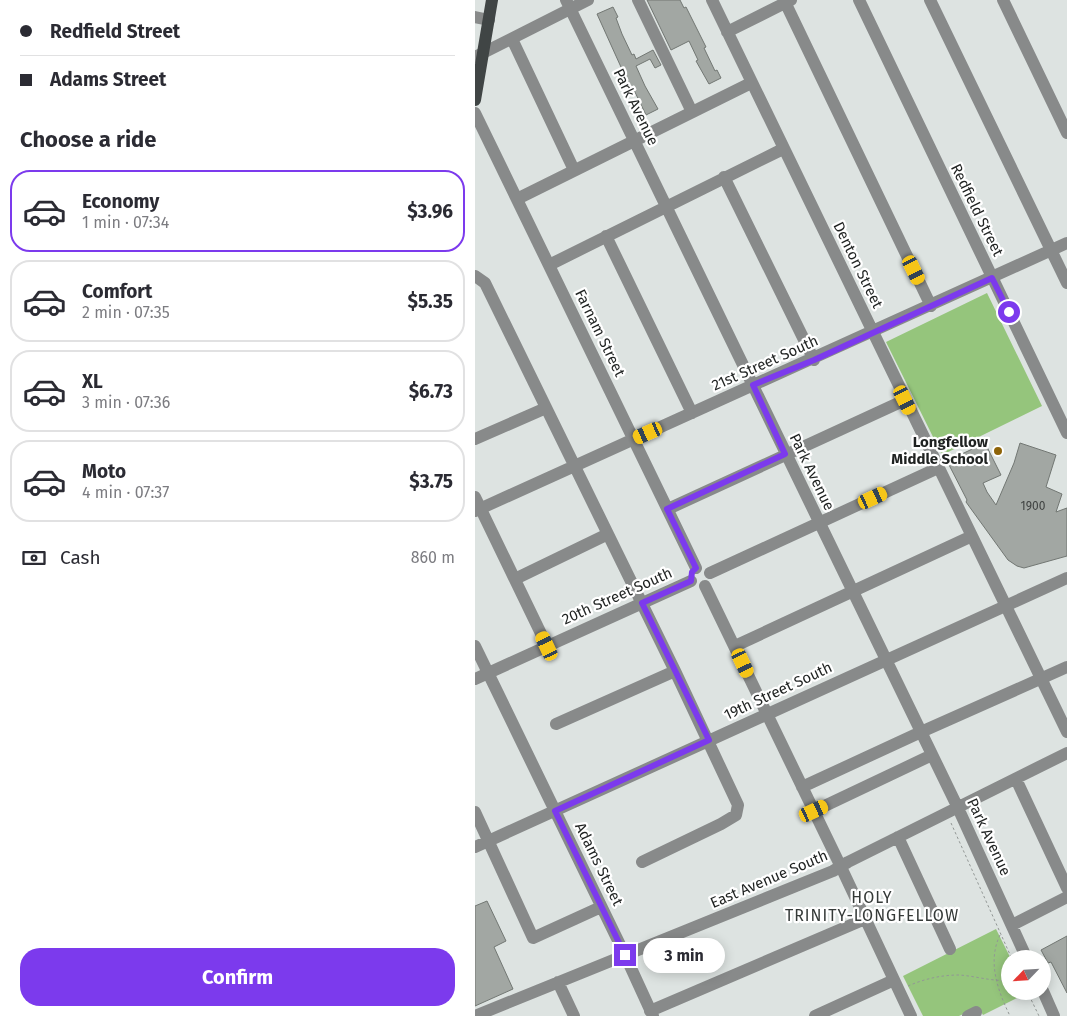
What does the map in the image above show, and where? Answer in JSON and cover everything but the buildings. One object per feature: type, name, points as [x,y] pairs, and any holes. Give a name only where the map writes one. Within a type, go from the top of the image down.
[{"type":"main road","points":[[475,100],[479,55],[489,20],[492,0]]},
{"type":"street","points":[[479,55],[512,39],[568,4],[588,0]]},
{"type":"street","points":[[638,0],[692,112]]},
{"type":"street","name":"Denton Street","points":[[712,0],[1067,732]]},
{"type":"street","name":"Redfield Street","points":[[859,0],[992,278],[1063,413],[1067,433]]},
{"type":"street","points":[[930,0],[1067,283]]},
{"type":"street","points":[[1003,0],[1067,133]]},
{"type":"street","points":[[727,32],[787,1],[931,306]]},
{"type":"street","name":"Park Avenue","points":[[568,4],[932,755],[952,811],[1023,950]]},
{"type":"street","points":[[475,17],[489,20]]},
{"type":"street","points":[[512,39],[574,170]]},
{"type":"street","points":[[517,199],[751,83]]},
{"type":"street","name":"Farnam Street","points":[[475,113],[696,568]]},
{"type":"street","points":[[549,265],[783,149]]},
{"type":"street","points":[[724,178],[814,360]]},
{"type":"street","points":[[606,236],[692,413]]},
{"type":"street","name":"21st Street South","points":[[477,506],[574,466],[753,385],[814,360],[1067,243]]},
{"type":"street","points":[[475,276],[485,283],[709,740],[738,805],[736,815],[721,824],[642,862]]},
{"type":"street","points":[[667,509],[905,400]]},
{"type":"street","points":[[475,439],[546,408]]},
{"type":"street","points":[[709,573],[938,468]]},
{"type":"street","points":[[477,506],[547,646]]},
{"type":"street","points":[[515,579],[608,534]]},
{"type":"street","points":[[735,646],[972,536]]},
{"type":"street","points":[[702,567],[709,573],[710,579],[705,586],[695,585],[691,581],[692,572],[696,568],[702,567]]},
{"type":"street","name":"19th Street South","points":[[475,847],[1067,578]]},
{"type":"street","name":"20th Street South","points":[[475,679],[691,581]]},
{"type":"street","points":[[705,586],[865,920],[898,984],[911,1016]]},
{"type":"street","name":"Adams Street","points":[[475,646],[652,1014]]},
{"type":"street","points":[[802,787],[1067,666]]},
{"type":"street","points":[[555,724],[675,670]]},
{"type":"street","name":"East Avenue South","points":[[475,1016],[492,1013],[558,982],[833,871],[1067,753]]},
{"type":"street","points":[[814,811],[932,755]]},
{"type":"street","points":[[1016,779],[1067,888]]},
{"type":"street","points":[[475,812],[533,938],[601,907]]},
{"type":"street","points":[[898,837],[950,949]]},
{"type":"street","points":[[1011,925],[1067,897]]},
{"type":"street","points":[[652,1014],[865,920]]},
{"type":"street","points":[[558,982],[574,1016]]},
{"type":"street","points":[[815,1016],[830,1013],[898,984]]},
{"type":"street","points":[[1047,1000],[1054,1016]]},
{"type":"path","points":[[952,811],[1008,950]]},
{"type":"path","points":[[1001,934],[995,959],[996,980],[1000,995],[1010,1016]]},
{"type":"path","points":[[898,984],[957,975],[1001,980]]},
{"type":"path","points":[[1031,1000],[1039,1016]]},
{"type":"green space","points":[[987,293],[1042,406],[942,455],[886,342]]},
{"type":"green space","points":[[996,929],[1006,950],[1001,950],[1001,1000],[1013,1000],[983,1015],[978,1007],[959,1016],[923,1016],[903,976]]},
{"type":"place","name":"Longfellow Middle School","points":[[998,451]]},
{"type":"district","name":"HOLY TRINITY-LONGFELLOW","points":[[872,906]]},
{"type":"route","points":[[625,955],[555,811],[709,740],[642,603],[691,581],[692,572],[696,568],[667,509],[785,454],[753,385],[814,360],[992,278],[1009,312]]}]
